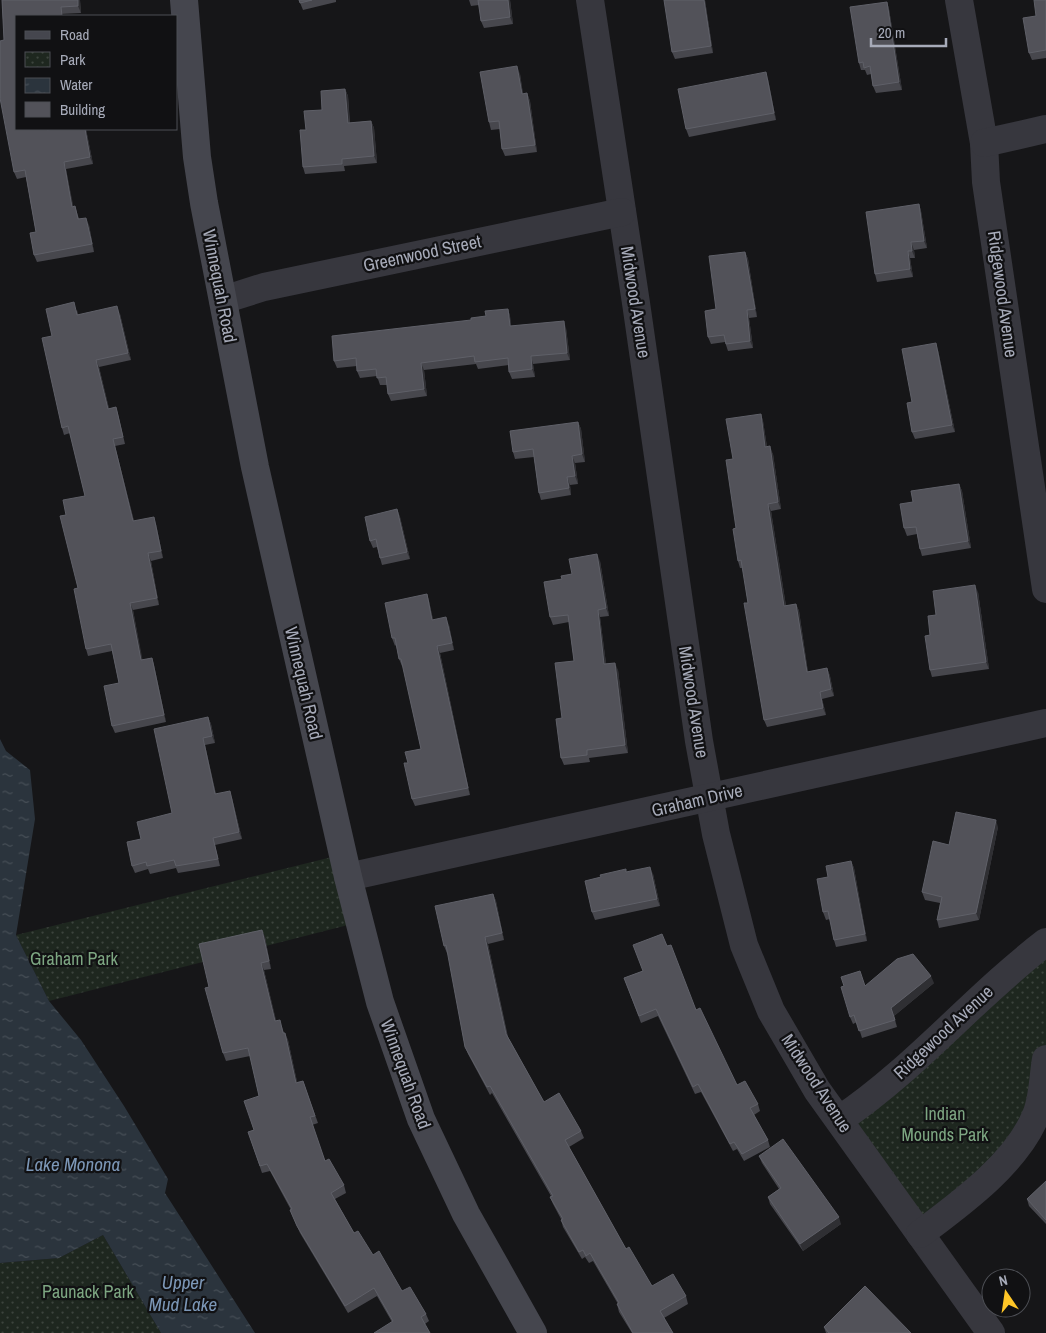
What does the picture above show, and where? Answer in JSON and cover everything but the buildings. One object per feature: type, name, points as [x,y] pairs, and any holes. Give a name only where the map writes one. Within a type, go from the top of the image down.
[{"type":"street","name":"Winnequah Road","points":[[184,0],[197,157],[255,467],[348,876],[380,1002],[421,1119],[466,1214],[533,1333]]},
{"type":"street","name":"Midwood Avenue","points":[[590,0],[709,797],[744,945],[771,1011],[817,1090],[992,1333]]},
{"type":"street","name":"Ridgewood Avenue","points":[[959,0],[984,143],[986,182],[1046,589]]},
{"type":"street","points":[[984,143],[1046,129]]},
{"type":"street","name":"Greenwood Street","points":[[223,300],[264,287],[622,212]]},
{"type":"street","name":"Graham Drive","points":[[348,876],[1046,723]]},
{"type":"street","name":"Ridgewood Avenue","points":[[839,1120],[868,1100],[1008,971],[1046,942]]},
{"type":"street","points":[[920,1234],[999,1168],[1025,1136],[1037,1114],[1046,1059]]},
{"type":"green space","name":"Graham Park","points":[[332,857],[348,925],[49,1001],[16,935]]},
{"type":"green space","name":"Indian Mounds Park","points":[[1046,942],[1046,1059],[1037,1114],[920,1234],[839,1120]]},
{"type":"green space","name":"Paunack Park","points":[[103,1235],[161,1333],[0,1333],[0,1263],[59,1258]]},
{"type":"water","name":"Lake Monona","points":[[0,739],[6,751],[30,770],[35,819],[16,935],[49,1001],[81,1040],[124,1106],[168,1179],[165,1193],[255,1333],[161,1333],[103,1235],[59,1258],[0,1263]]},
{"type":"water label","name":"Upper Mud Lake","points":[[183,1293]]}]
